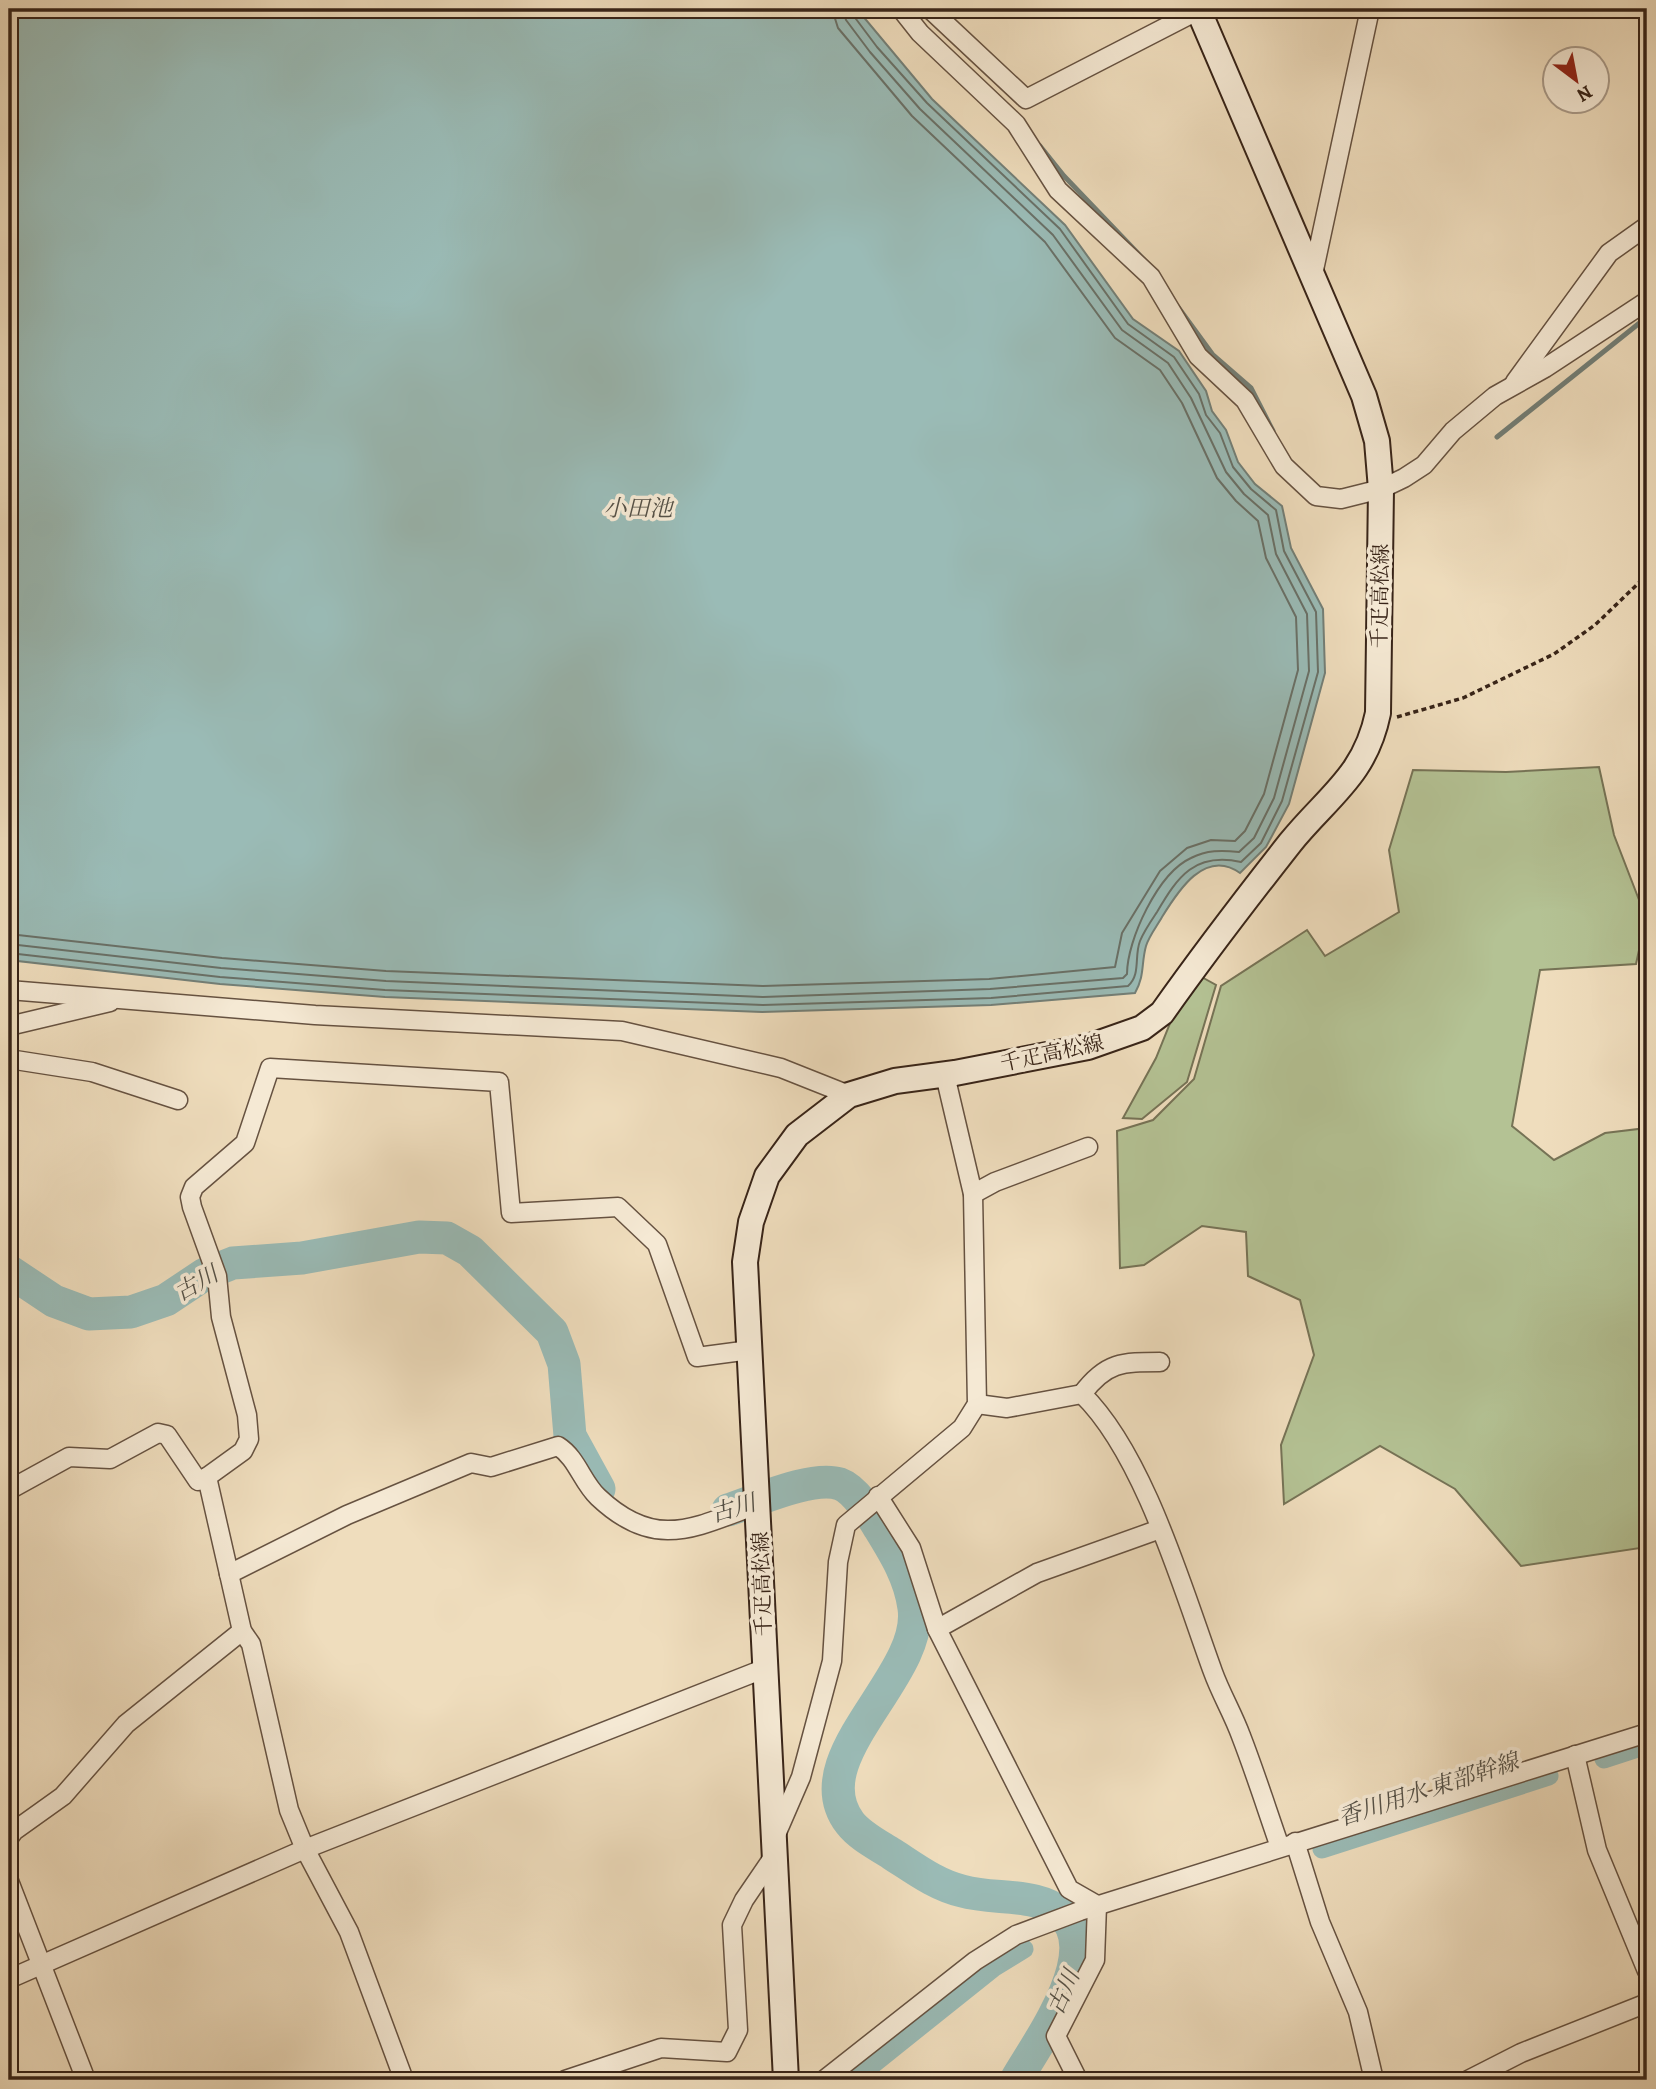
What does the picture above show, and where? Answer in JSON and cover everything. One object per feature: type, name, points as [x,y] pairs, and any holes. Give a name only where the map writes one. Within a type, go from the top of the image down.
[{"type":"main road","name":"千疋高松線","points":[[786,2080],[745,1262],[751,1222],[767,1176],[796,1135],[849,1095],[894,1082],[1088,1047],[1142,1028],[1162,1013],[1296,836],[1356,772],[1375,727],[1381,489],[1377,441],[1364,396],[1312,280],[1199,9]]},
{"type":"street","points":[[901,9],[920,33],[1016,124],[1058,190],[1151,277],[1198,356],[1245,400],[1284,466],[1316,496],[1341,499],[1381,489],[1424,465],[1452,431],[1511,387],[1647,301]]},
{"type":"street","points":[[932,10],[1026,99],[1106,60],[1199,9]]},
{"type":"street","points":[[1312,280],[1370,9]]},
{"type":"street","points":[[1511,387],[1609,253],[1647,226]]},
{"type":"street","points":[[9,990],[127,997],[315,1015],[622,1031],[781,1068],[849,1095]]},
{"type":"street","points":[[9,1026],[127,997]]},
{"type":"street","points":[[9,1059],[92,1072],[178,1100]]},
{"type":"street","points":[[9,1490],[69,1457],[110,1459],[158,1433],[167,1435],[198,1481],[243,1451],[249,1439],[247,1415],[221,1317],[217,1276],[190,1197],[194,1187],[245,1143],[270,1068],[499,1082],[511,1213],[618,1207],[657,1244],[697,1357],[750,1350]]},
{"type":"street","points":[[565,2080],[661,2048],[726,2052],[737,2030],[732,1925],[776,1845],[801,1777],[832,1661],[838,1562],[846,1525],[856,1513],[962,1428],[977,1404],[974,1195],[944,1075]]},
{"type":"street","points":[[974,1195],[995,1182],[1088,1147]]},
{"type":"street","points":[[977,1404],[1007,1408],[1082,1394],[1095,1378],[1113,1366],[1125,1362],[1160,1362]]},
{"type":"street","points":[[1082,1394],[1102,1413],[1118,1438],[1160,1529],[1215,1680],[1241,1733],[1358,2012],[1374,2080]]},
{"type":"street","points":[[229,1574],[347,1515],[471,1463],[491,1467],[558,1446],[568,1453],[597,1497],[622,1515],[670,1533],[686,1531],[758,1496]]},
{"type":"street","points":[[207,1477],[242,1631],[251,1644],[289,1810],[305,1849],[349,1932],[404,2080]]},
{"type":"street","points":[[875,1499],[911,1548],[937,1629],[1069,1889],[1088,1908],[1095,1960],[1056,2036],[1078,2080]]},
{"type":"street","points":[[937,1629],[1037,1573],[1160,1529]]},
{"type":"street","points":[[9,1838],[13,1831],[63,1796],[126,1724],[242,1631]]},
{"type":"street","points":[[9,1979],[305,1849],[766,1668]]},
{"type":"street","points":[[824,2080],[947,1981],[999,1945],[1037,1926],[1287,1844],[1647,1733]]},
{"type":"street","points":[[1575,1755],[1597,1850],[1647,1971]]},
{"type":"street","points":[[9,1881],[86,2080]]},
{"type":"street","points":[[1468,2080],[1521,2053],[1647,2003]]},
{"type":"path","points":[[1375,727],[1407,713],[1463,698],[1554,654],[1595,625],[1647,575]]},
{"type":"green space","points":[[1599,767],[1614,835],[1646,918],[1636,964],[1540,970],[1512,1126],[1554,1160],[1605,1133],[1647,1128],[1647,1547],[1521,1566],[1455,1489],[1380,1446],[1284,1504],[1281,1445],[1314,1355],[1300,1300],[1248,1276],[1246,1232],[1202,1226],[1144,1265],[1120,1268],[1117,1131],[1153,1120],[1194,1079],[1221,986],[1307,930],[1325,956],[1399,912],[1389,850],[1413,770],[1506,772]]},
{"type":"green space","points":[[1198,975],[1216,985],[1187,1082],[1142,1119],[1123,1118],[1156,1058],[1179,1001]]},
{"type":"water","name":"小田池","points":[[9,9],[857,9],[932,99],[1065,225],[1133,319],[1179,351],[1206,391],[1212,411],[1226,430],[1238,462],[1255,484],[1282,506],[1291,548],[1323,609],[1325,673],[1289,804],[1266,847],[1240,873],[1227,867],[1215,866],[1204,869],[1184,885],[1147,942],[1140,981],[1135,993],[991,1005],[762,1012],[385,997],[220,984],[9,960]]},
{"type":"waterway","points":[[1040,146],[1064,176],[1151,267]]},
{"type":"waterway","points":[[1178,307],[1213,355],[1251,388],[1273,431]]},
{"type":"waterway","points":[[1497,437],[1647,317]]},
{"type":"waterway","name":"古川","points":[[9,1271],[54,1301],[89,1314],[131,1312],[166,1300],[205,1274],[233,1263],[302,1258],[419,1237],[447,1238],[470,1251],[552,1332],[564,1364],[570,1436],[599,1489]]},
{"type":"waterway","name":"古川","points":[[728,1510],[800,1486],[828,1482],[840,1484],[851,1491],[867,1509],[900,1565],[914,1608],[912,1634],[901,1662],[851,1745],[840,1772],[839,1798],[850,1823],[859,1832],[926,1876],[943,1885],[971,1893],[1035,1901],[1061,1913],[1074,1932],[1075,1956],[1069,1982],[1043,2036],[1016,2080]]},
{"type":"waterway","name":"香川用水 東部幹線","points":[[1604,1759],[1647,1745]]},
{"type":"waterway","name":"香川用水 東部幹線","points":[[1322,1849],[1549,1776]]},
{"type":"waterway","name":"香川用水 東部幹線","points":[[853,2080],[993,1968],[1024,1949]]}]
